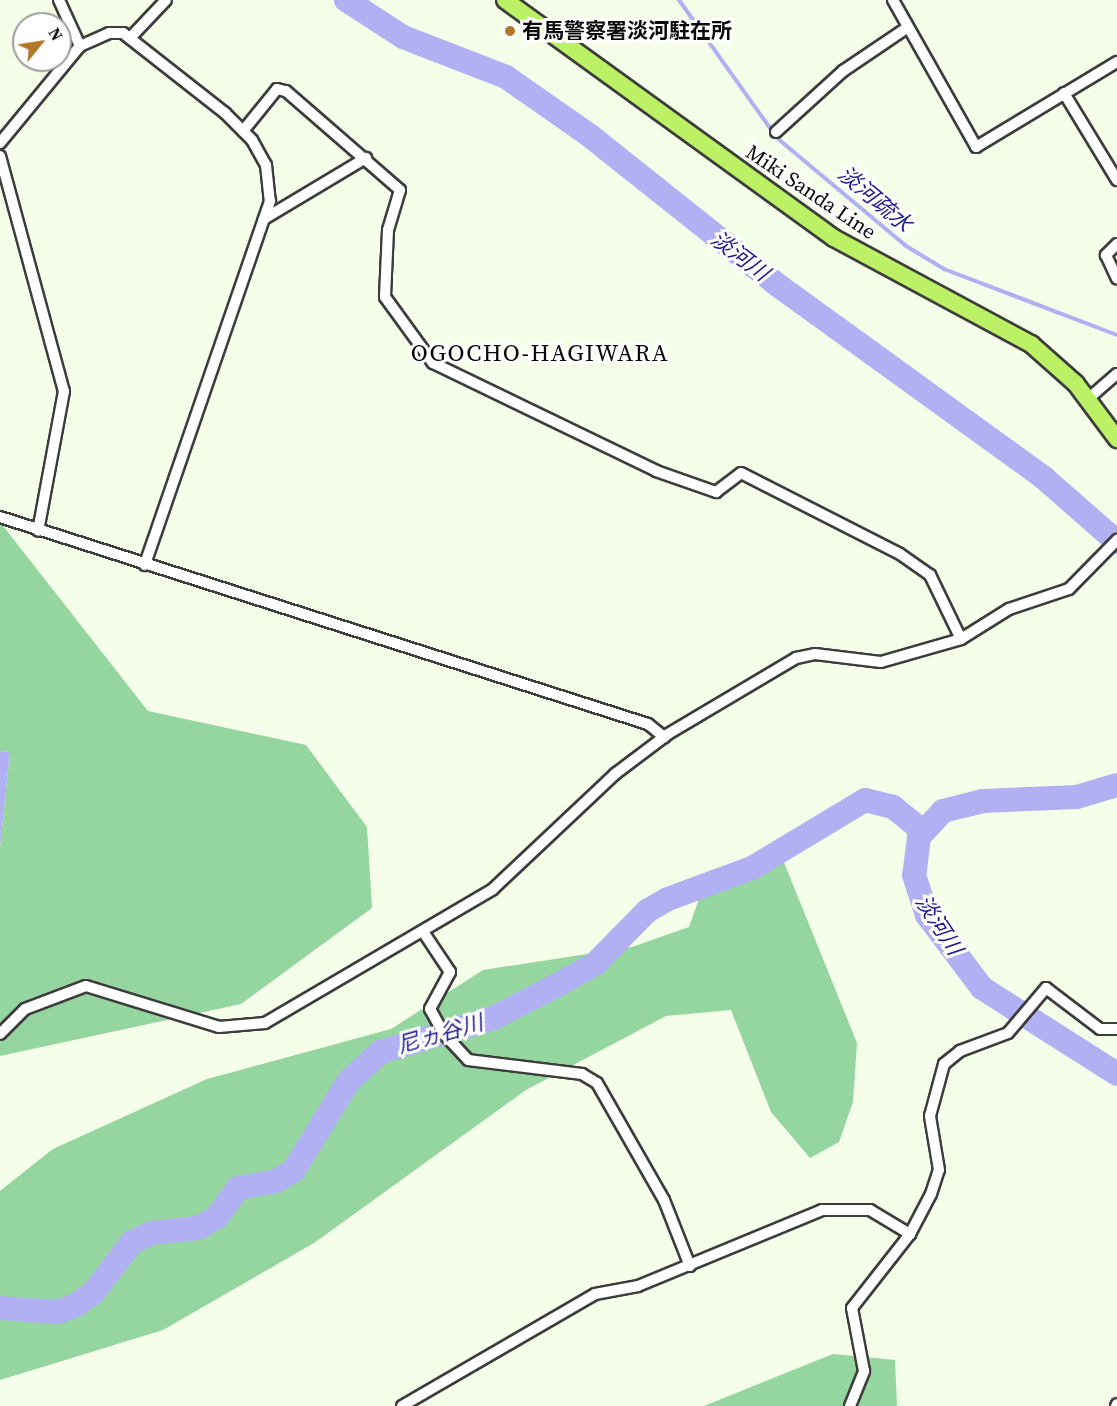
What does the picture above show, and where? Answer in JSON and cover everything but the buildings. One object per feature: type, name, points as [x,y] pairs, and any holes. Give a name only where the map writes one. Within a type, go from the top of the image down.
[{"type":"main road","name":"Miki Sanda Line","points":[[505,0],[834,238],[1031,344],[1088,399],[1117,439]]},
{"type":"street","points":[[59,0],[80,45]]},
{"type":"street","points":[[130,38],[154,4],[166,0]]},
{"type":"street","points":[[893,0],[901,32],[976,147],[1117,62]]},
{"type":"street","points":[[776,132],[843,71],[901,32]]},
{"type":"street","points":[[0,143],[80,45],[109,33],[130,38],[243,131],[266,165],[270,201],[145,565]]},
{"type":"street","points":[[243,131],[277,89],[286,91],[366,158],[400,190],[385,251],[385,297],[433,363],[665,475],[716,492],[741,474],[900,554],[930,575],[961,639]]},
{"type":"street","points":[[1064,93],[1117,180]]},
{"type":"street","points":[[0,156],[64,391],[38,531]]},
{"type":"street","points":[[264,219],[366,158]]},
{"type":"street","points":[[1117,244],[1106,255],[1117,279]]},
{"type":"street","points":[[1088,399],[1117,374]]},
{"type":"street","points":[[0,517],[648,724],[664,736]]},
{"type":"street","points":[[0,1034],[25,1009],[86,986],[219,1027],[256,1025],[300,1007],[493,889],[608,779],[664,736],[801,656],[881,662],[961,639],[1009,609],[1069,590],[1101,560],[1117,540]]},
{"type":"street","points":[[424,933],[450,972],[430,1009],[444,1034],[468,1060],[582,1074],[597,1083],[664,1200],[690,1266]]},
{"type":"street","points":[[850,1406],[862,1387],[864,1371],[852,1308],[910,1234],[939,1170],[930,1116],[944,1064],[960,1051],[1008,1033],[1046,988],[1114,1035]]},
{"type":"street","points":[[402,1406],[595,1294],[638,1286],[822,1210],[870,1210],[910,1234]]},
{"type":"green space","points":[[0,522],[148,711],[306,745],[367,827],[372,908],[241,1004],[0,1056],[0,847],[10,752],[0,751]]},
{"type":"green space","points":[[783,860],[857,1043],[853,1102],[839,1142],[810,1158],[771,1112],[731,1010],[666,1016],[526,1090],[314,1243],[163,1330],[0,1380],[0,1191],[53,1149],[207,1079],[391,1029],[483,970],[632,947],[689,927],[706,879]]},
{"type":"green space","points":[[833,1354],[895,1360],[897,1406],[704,1406]]},
{"type":"water","points":[[0,751],[10,752],[0,847]]},
{"type":"waterway","name":"淡河川","points":[[346,0],[403,37],[506,77],[589,135],[779,286],[1044,478],[1117,542]]},
{"type":"waterway","name":"淡河疏水","points":[[679,0],[777,138],[906,246],[944,269],[1117,335]]},
{"type":"waterway","name":"淡河川","points":[[1117,785],[1077,797],[983,801],[943,811],[919,837],[914,875],[927,915],[982,988],[1117,1074]]},
{"type":"waterway","name":"尼ヵ谷川","points":[[0,1308],[58,1312],[76,1305],[94,1292],[132,1242],[151,1233],[198,1228],[217,1217],[238,1188],[276,1181],[294,1170],[348,1082],[380,1052],[493,1018],[561,983],[595,964],[647,911],[668,899],[752,868],[865,800],[893,807],[923,831]]},
{"type":"place","name":"有馬警察署淡河駐在所","points":[[510,31]]},
{"type":"district","name":"OGOCHO-HAGIWARA","points":[[540,353]]}]
